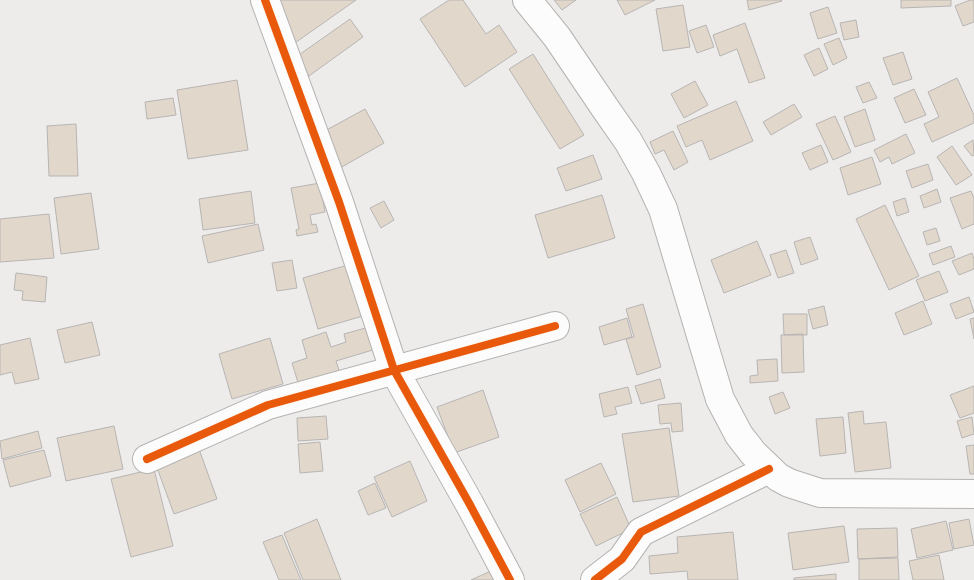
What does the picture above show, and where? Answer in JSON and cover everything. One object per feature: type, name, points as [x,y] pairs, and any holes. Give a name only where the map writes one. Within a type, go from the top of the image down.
[{"type":"street","points":[[265,0],[339,202],[394,370],[510,580]]},
{"type":"street","points":[[526,0],[556,37],[610,114],[646,173],[663,209],[720,399],[739,435],[753,453],[769,469],[789,483],[820,492],[974,494]]},
{"type":"street","points":[[147,459],[268,406],[555,326]]},
{"type":"street","points":[[595,580],[622,559],[641,532],[769,469]]},
{"type":"building","points":[[273,0],[356,0],[292,45]]},
{"type":"building","points":[[449,0],[463,0],[486,34],[499,25],[517,52],[465,87],[420,19]]},
{"type":"building","points":[[554,0],[576,0],[562,10]]},
{"type":"building","points":[[617,0],[655,0],[625,15]]},
{"type":"building","points":[[747,0],[781,0],[782,1],[749,10]]},
{"type":"building","points":[[901,0],[951,0],[951,6],[901,8]]},
{"type":"building","points":[[974,0],[974,22],[963,26],[955,6]]},
{"type":"building","points":[[683,5],[690,47],[663,51],[656,9]]},
{"type":"building","points":[[828,7],[837,33],[818,39],[810,13]]},
{"type":"building","points":[[350,19],[363,37],[309,76],[296,57]]},
{"type":"building","points":[[856,20],[859,37],[844,40],[840,23]]},
{"type":"building","points":[[745,23],[765,78],[749,83],[737,49],[720,56],[713,35]]},
{"type":"building","points":[[706,25],[714,47],[697,53],[689,31]]},
{"type":"building","points":[[839,38],[847,58],[833,65],[824,44]]},
{"type":"building","points":[[819,48],[828,69],[814,76],[804,55]]},
{"type":"building","points":[[903,52],[912,79],[893,85],[883,58]]},
{"type":"building","points":[[533,54],[584,135],[560,149],[509,69]]},
{"type":"building","points":[[957,78],[974,115],[974,123],[932,142],[924,124],[939,117],[928,92]]},
{"type":"building","points":[[237,80],[248,150],[188,159],[177,90]]},
{"type":"building","points":[[695,81],[708,105],[684,118],[671,94]]},
{"type":"building","points":[[869,82],[877,98],[863,103],[856,87]]},
{"type":"building","points":[[914,89],[926,115],[905,123],[894,98]]},
{"type":"building","points":[[173,98],[176,115],[147,119],[145,102]]},
{"type":"building","points":[[736,101],[753,141],[710,160],[702,140],[686,147],[677,126]]},
{"type":"building","points":[[794,104],[802,117],[771,135],[763,122]]},
{"type":"building","points":[[365,109],[384,143],[340,168],[321,133]]},
{"type":"building","points":[[865,109],[875,140],[855,147],[844,117]]},
{"type":"building","points":[[835,116],[851,152],[833,160],[816,124]]},
{"type":"building","points":[[76,124],[78,176],[49,176],[47,126]]},
{"type":"building","points":[[673,131],[688,162],[674,170],[664,150],[655,154],[650,142]]},
{"type":"building","points":[[906,134],[915,153],[892,164],[889,157],[880,162],[874,150]]},
{"type":"building","points":[[973,140],[974,155],[972,156],[964,146]]},
{"type":"building","points":[[821,145],[828,162],[810,170],[802,153]]},
{"type":"building","points":[[952,146],[972,175],[956,185],[937,157]]},
{"type":"building","points":[[593,155],[602,179],[566,191],[557,168]]},
{"type":"building","points":[[872,157],[881,184],[848,195],[840,168]]},
{"type":"building","points":[[928,164],[933,180],[912,188],[906,171]]},
{"type":"building","points":[[320,183],[325,212],[310,215],[312,225],[316,224],[318,232],[297,236],[296,230],[299,229],[291,188]]},
{"type":"building","points":[[937,189],[941,202],[924,208],[920,196]]},
{"type":"building","points":[[251,191],[255,223],[203,230],[199,199]]},
{"type":"building","points":[[971,191],[974,198],[974,224],[962,229],[950,198]]},
{"type":"building","points":[[91,193],[99,249],[61,254],[54,198]]},
{"type":"building","points":[[602,195],[615,238],[548,258],[535,215]]},
{"type":"building","points":[[905,198],[909,212],[897,216],[893,202]]},
{"type":"building","points":[[384,201],[394,220],[381,228],[370,208]]},
{"type":"building","points":[[885,205],[919,276],[889,290],[856,219]]},
{"type":"building","points":[[49,214],[54,258],[0,262],[0,219]]},
{"type":"building","points":[[258,224],[264,250],[208,263],[202,236]]},
{"type":"building","points":[[936,228],[940,241],[927,245],[923,232]]},
{"type":"building","points":[[810,237],[818,259],[801,265],[794,242]]},
{"type":"building","points":[[757,241],[771,275],[724,293],[711,260]]},
{"type":"building","points":[[951,246],[955,257],[933,265],[929,254]]},
{"type":"building","points":[[786,250],[794,273],[778,278],[770,255]]},
{"type":"building","points":[[972,253],[974,269],[959,275],[952,261]]},
{"type":"building","points":[[292,260],[297,288],[277,291],[272,263]]},
{"type":"building","points":[[348,265],[363,316],[318,329],[303,278]]},
{"type":"building","points":[[939,271],[948,292],[925,301],[916,280]]},
{"type":"building","points":[[16,273],[47,277],[45,302],[22,300],[23,291],[14,290]]},
{"type":"building","points":[[969,297],[974,312],[956,319],[950,304]]},
{"type":"building","points":[[923,301],[932,324],[904,335],[895,313]]},
{"type":"building","points":[[643,304],[661,367],[637,375],[626,339],[634,337],[626,309]]},
{"type":"building","points":[[824,306],[828,325],[813,329],[808,310]]},
{"type":"building","points":[[783,314],[807,314],[807,335],[784,335]]},
{"type":"building","points":[[627,318],[632,337],[604,345],[599,327]]},
{"type":"building","points":[[974,318],[974,339],[970,319]]},
{"type":"building","points":[[92,322],[100,355],[65,363],[57,330]]},
{"type":"building","points":[[369,327],[376,349],[336,361],[341,376],[300,389],[292,363],[307,358],[302,340],[326,332],[331,347],[346,342],[344,334]]},
{"type":"building","points":[[803,334],[804,372],[782,373],[781,335]]},
{"type":"building","points":[[30,338],[39,379],[15,384],[12,372],[0,375],[0,345]]},
{"type":"building","points":[[270,338],[283,384],[232,399],[219,354]]},
{"type":"building","points":[[777,359],[778,381],[750,383],[750,376],[758,375],[757,360]]},
{"type":"building","points":[[660,379],[665,398],[641,404],[635,386]]},
{"type":"building","points":[[974,386],[974,413],[960,418],[950,395]]},
{"type":"building","points":[[628,387],[632,403],[615,407],[617,414],[604,417],[599,394]]},
{"type":"building","points":[[483,390],[499,437],[454,453],[437,407]]},
{"type":"building","points":[[783,392],[790,408],[775,414],[769,397]]},
{"type":"building","points":[[681,403],[683,431],[672,432],[671,423],[660,424],[658,405]]},
{"type":"building","points":[[863,411],[864,424],[886,422],[891,468],[855,472],[848,413]]},
{"type":"building","points":[[326,416],[328,439],[298,441],[297,418]]},
{"type":"building","points":[[843,417],[846,453],[820,456],[816,419]]},
{"type":"building","points":[[972,417],[974,434],[962,438],[957,421]]},
{"type":"building","points":[[114,426],[123,469],[66,481],[57,438]]},
{"type":"building","points":[[669,428],[679,496],[633,502],[622,434]]},
{"type":"building","points":[[38,431],[42,448],[2,459],[0,441]]},
{"type":"building","points":[[320,442],[323,471],[300,473],[298,444]]},
{"type":"building","points":[[974,445],[974,474],[970,474],[966,446]]},
{"type":"building","points":[[199,449],[217,499],[174,514],[156,465]]},
{"type":"building","points":[[44,450],[51,476],[10,487],[3,460]]},
{"type":"building","points":[[410,461],[427,501],[392,517],[374,477]]},
{"type":"building","points":[[601,463],[616,494],[580,512],[565,480]]},
{"type":"building","points":[[154,469],[173,546],[131,557],[111,479]]},
{"type":"building","points":[[375,483],[386,508],[368,515],[358,491]]},
{"type":"building","points":[[617,497],[631,529],[596,546],[580,514]]},
{"type":"building","points":[[317,519],[341,580],[303,580],[284,533]]},
{"type":"building","points":[[969,519],[974,545],[954,549],[949,523]]},
{"type":"building","points":[[946,521],[953,550],[917,558],[911,529]]},
{"type":"building","points":[[844,526],[849,562],[793,570],[788,533]]},
{"type":"building","points":[[897,528],[898,557],[858,559],[857,529]]},
{"type":"building","points":[[733,532],[738,580],[688,580],[687,571],[650,574],[649,556],[678,553],[677,537]]},
{"type":"building","points":[[282,535],[301,580],[279,580],[263,542]]},
{"type":"building","points":[[939,555],[944,580],[913,580],[909,561]]},
{"type":"building","points":[[898,558],[899,580],[859,580],[859,559]]},
{"type":"building","points":[[491,571],[496,580],[471,580]]},
{"type":"building","points":[[836,574],[836,580],[794,580],[794,578]]},
{"type":"cycle path","points":[[265,0],[339,202],[394,370],[510,580]]},
{"type":"cycle path","points":[[147,459],[268,405],[555,326]]},
{"type":"cycle path","points":[[595,580],[622,559],[641,532],[769,469]]}]
